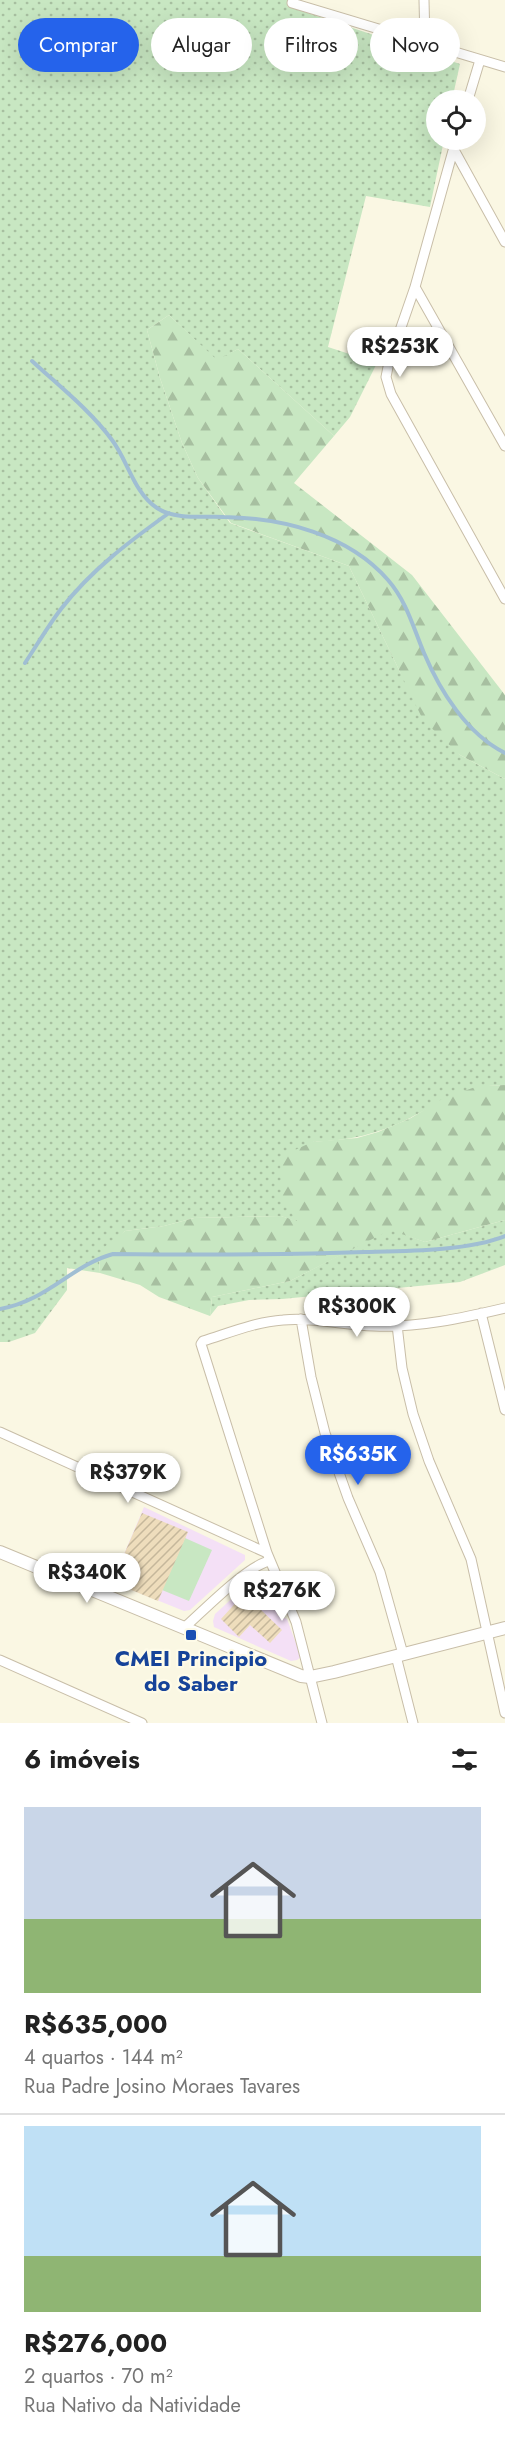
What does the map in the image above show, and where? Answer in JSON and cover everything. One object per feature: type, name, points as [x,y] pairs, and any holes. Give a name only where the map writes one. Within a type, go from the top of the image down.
[{"type":"street","points":[[424,0],[424,18]]},
{"type":"street","points":[[292,2],[370,25]]},
{"type":"street","points":[[460,53],[505,67]]},
{"type":"street","points":[[471,90],[480,60]]},
{"type":"street","points":[[453,150],[415,287],[389,362],[388,386],[505,599]]},
{"type":"street","points":[[458,150],[505,242]]},
{"type":"street","points":[[415,287],[505,446]]},
{"type":"street","points":[[322,1723],[296,1622],[269,1557],[201,1347],[203,1341],[266,1322],[301,1319],[374,1326],[397,1325],[430,1322],[505,1308]]},
{"type":"street","points":[[482,1313],[505,1410]]},
{"type":"street","points":[[301,1319],[310,1377],[325,1433],[348,1498],[380,1572],[400,1655],[413,1723]]},
{"type":"street","points":[[397,1325],[402,1368],[413,1414],[429,1461],[471,1559],[505,1713]]},
{"type":"street","points":[[0,1432],[269,1557]]},
{"type":"street","points":[[0,1552],[185,1627],[295,1675],[310,1677],[505,1629]]},
{"type":"street","points":[[185,1627],[269,1557]]},
{"type":"street","points":[[0,1660],[142,1723]]},
{"type":"shaded area","points":[[144,1507],[245,1555],[245,1560],[190,1610],[184,1611],[112,1582]]},
{"type":"shaded area","points":[[257,1579],[268,1582],[279,1605],[277,1615],[287,1619],[301,1657],[297,1660],[291,1661],[214,1627],[215,1614],[250,1582]]},
{"type":"green space","points":[[0,0],[287,0],[287,6],[323,18],[264,18],[264,72],[358,72],[358,30],[370,34],[370,72],[458,72],[454,90],[426,90],[426,150],[442,150],[430,207],[366,196],[328,347],[377,363],[350,417],[334,436],[238,349],[217,361],[169,315],[147,330],[182,443],[198,478],[230,523],[349,566],[400,672],[460,755],[505,779],[505,1085],[467,1091],[444,1100],[399,1124],[375,1132],[338,1140],[312,1142],[298,1222],[281,1216],[194,1218],[164,1226],[125,1231],[99,1257],[100,1273],[67,1268],[67,1290],[35,1333],[9,1342],[0,1342]]},
{"type":"green space","points":[[169,315],[217,360],[238,349],[334,436],[294,483],[412,575],[505,695],[505,779],[460,755],[423,720],[349,566],[231,523],[198,478],[182,443],[147,330]]},
{"type":"green space","points":[[505,1085],[505,1220],[425,1242],[390,1230],[290,1281],[212,1297],[210,1316],[159,1297],[140,1285],[100,1273],[99,1257],[102,1249],[125,1231],[164,1226],[194,1218],[281,1216],[297,1221],[282,1199],[280,1157],[312,1142],[357,1138],[378,1132],[411,1118],[442,1099],[478,1086]]},
{"type":"green space","points":[[505,1220],[505,1265],[460,1282],[282,1299],[249,1300],[218,1306],[210,1316],[212,1297],[290,1281],[390,1229],[425,1242]]},
{"type":"green space","points":[[185,1538],[212,1550],[189,1601],[162,1590]]},
{"type":"building","points":[[142,1513],[188,1532],[158,1601],[112,1582]]},
{"type":"building","points":[[251,1586],[268,1601],[260,1609],[282,1630],[270,1643],[250,1625],[239,1637],[221,1619]]},
{"type":"waterway","points":[[32,361],[103,429],[118,448],[143,494],[157,508],[181,516],[246,518],[291,525],[334,540],[372,564],[395,588],[438,682],[456,710],[479,735],[505,753]]},
{"type":"waterway","points":[[25,663],[56,615],[85,581],[126,545],[169,513]]},
{"type":"waterway","points":[[0,1309],[32,1299],[85,1266],[113,1254],[208,1255],[417,1250],[473,1245],[505,1236]]},
{"type":"place","name":"CMEI Principio do Saber","points":[[191,1635]]}]
